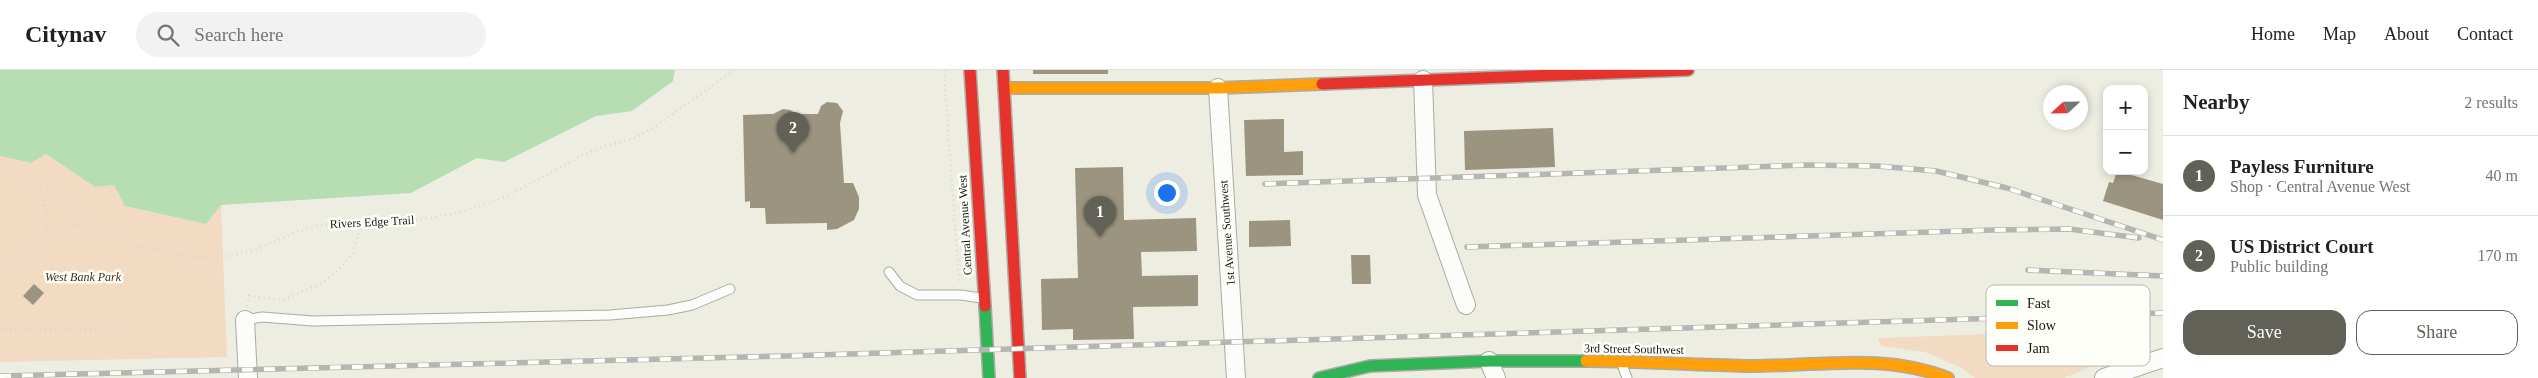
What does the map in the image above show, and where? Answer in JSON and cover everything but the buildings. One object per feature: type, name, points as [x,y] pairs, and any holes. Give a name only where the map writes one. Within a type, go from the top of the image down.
[{"type":"street","name":"Central Avenue West","points":[[970,70],[989,378]]},
{"type":"street","points":[[1003,70],[1020,378]]},
{"type":"street","points":[[1004,88],[1218,88],[1688,70]]},
{"type":"street","points":[[1423,80],[1427,195],[1466,305]]},
{"type":"street","name":"1st Avenue Southwest","points":[[1218,88],[1236,378]]},
{"type":"street","points":[[245,320],[248,378]]},
{"type":"street","points":[[2150,365],[2163,358]]},
{"type":"street","points":[[1489,361],[1496,378]]},
{"type":"street","name":"3rd Street Southwest","points":[[1319,378],[1365,367],[1489,361],[1620,361],[1748,372],[1881,362],[1925,368],[1948,378]]},
{"type":"street","points":[[2104,378],[2136,372],[2148,366]]},
{"type":"lane","points":[[889,272],[900,286],[917,294],[961,294],[983,298]]},
{"type":"lane","points":[[245,320],[262,317],[313,321],[610,315],[668,310],[692,305],[718,292],[730,289]]},
{"type":"lane","points":[[1620,361],[1627,378]]},
{"type":"lane","points":[[1365,367],[1370,378]]},
{"type":"path","name":"Rivers Edge Trail","points":[[0,168],[37,181],[57,192],[74,208],[102,229],[140,246],[177,255],[217,259],[255,250],[294,232],[325,224],[406,222],[451,214],[507,196],[582,154],[635,138],[656,126],[734,70]]},
{"type":"path","points":[[944,70],[956,268],[961,294]]},
{"type":"path","points":[[37,181],[49,211],[48,228],[42,241]]},
{"type":"path","points":[[245,320],[249,296],[283,300],[322,283],[335,273],[352,255],[362,223]]},
{"type":"path","name":"Rivers Edge Trail","points":[[0,270],[42,241],[72,225],[102,229]]},
{"type":"path","points":[[0,330],[102,330],[124,324]]},
{"type":"green space","name":"West Bank Park","points":[[46,154],[95,187],[114,185],[125,206],[206,224],[221,205],[227,357],[0,362],[0,156],[31,163]]},
{"type":"green space","points":[[1986,334],[1986,366],[2092,366],[2064,378],[1975,378],[1962,368],[1925,352],[1881,346],[1878,338]]},
{"type":"shaded area","points":[[0,70],[675,70],[673,81],[632,111],[596,116],[504,162],[477,158],[411,193],[221,205],[206,224],[125,206],[114,185],[95,187],[46,154],[31,163],[0,156]]},
{"type":"railway","points":[[1265,184],[1805,165],[1877,166],[1936,171],[2007,188],[2163,240]]},
{"type":"railway","points":[[1467,247],[1993,230],[2069,229],[2139,238]]},
{"type":"railway","points":[[2028,270],[2163,276]]},
{"type":"railway","points":[[2150,313],[2163,313]]},
{"type":"railway","points":[[0,376],[786,356],[1986,319]]},
{"type":"traffic: fast","points":[[985,306],[989,378]]},
{"type":"traffic: fast","points":[[1319,378],[1370,366],[1489,361],[1586,361]]},
{"type":"traffic: slow","points":[[1004,88],[1218,88],[1322,84]]},
{"type":"traffic: slow","points":[[1586,361],[1745,366],[1873,363],[1899,365],[1948,378]]},
{"type":"traffic: jam","points":[[970,70],[985,306]]},
{"type":"traffic: jam","points":[[1003,70],[1020,378]]},
{"type":"traffic: jam","points":[[1322,84],[1688,70]]},
{"type":"place","name":"US District Court","points":[[793,153]]},
{"type":"place","name":"Payless Furniture","points":[[1100,237]]}]
